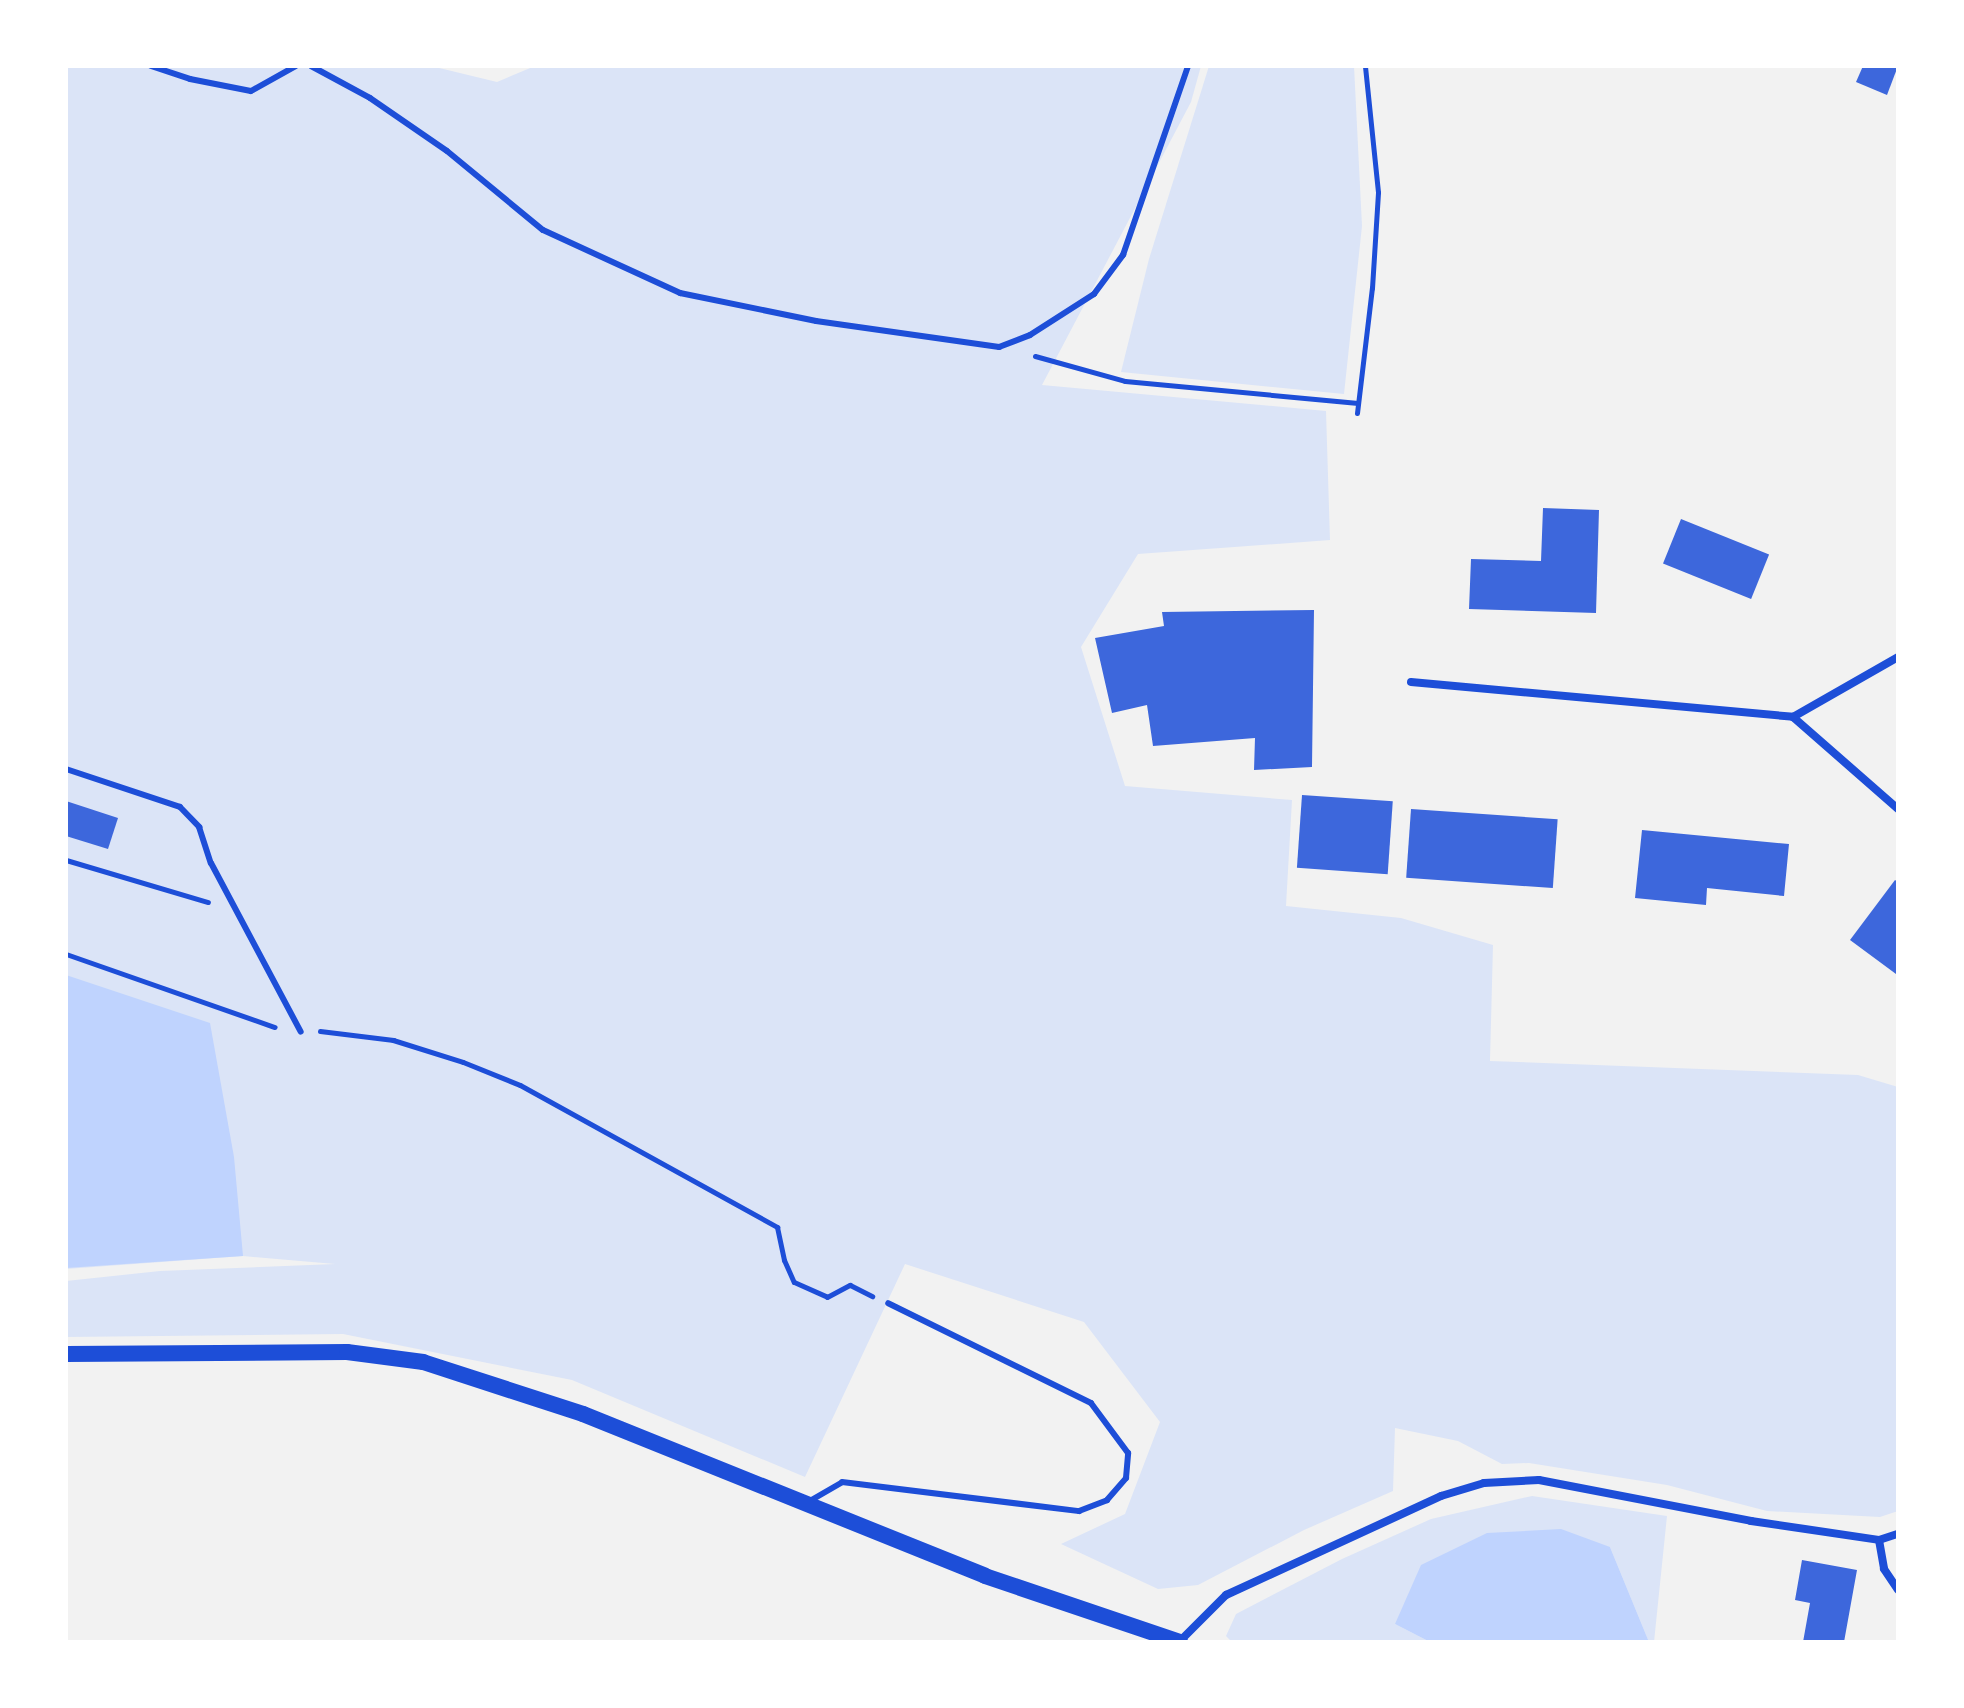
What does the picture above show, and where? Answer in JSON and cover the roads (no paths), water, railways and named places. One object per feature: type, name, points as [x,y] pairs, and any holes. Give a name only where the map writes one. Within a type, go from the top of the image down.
[{"type":"main road","points":[[66,1354],[347,1352],[423,1362],[583,1414],[808,1502],[985,1576],[1179,1642]]},
{"type":"street","points":[[1411,682],[1793,717],[1898,657]]},
{"type":"street","points":[[1793,717],[1898,809]]},
{"type":"street","points":[[1179,1642],[1226,1595],[1441,1496],[1484,1483],[1539,1480],[1751,1521],[1879,1540],[1898,1534]]},
{"type":"street","points":[[1879,1540],[1884,1569],[1898,1590]]},
{"type":"lane","points":[[151,66],[190,79],[251,91],[296,66]]},
{"type":"lane","points":[[311,66],[370,98],[447,151],[543,230],[680,293],[816,321],[999,347],[1030,335],[1094,294],[1123,255],[1188,66]]},
{"type":"lane","points":[[66,769],[180,807],[199,827],[211,863],[301,1032]]},
{"type":"lane","points":[[808,1502],[842,1482],[1079,1511],[1107,1500],[1126,1478],[1128,1453],[1091,1403],[888,1303]]},
{"type":"water","points":[[66,975],[210,1023],[234,1157],[243,1256],[66,1268]]},
{"type":"water","points":[[1561,1529],[1610,1547],[1649,1642],[1430,1642],[1395,1624],[1421,1565],[1487,1533]]}]
